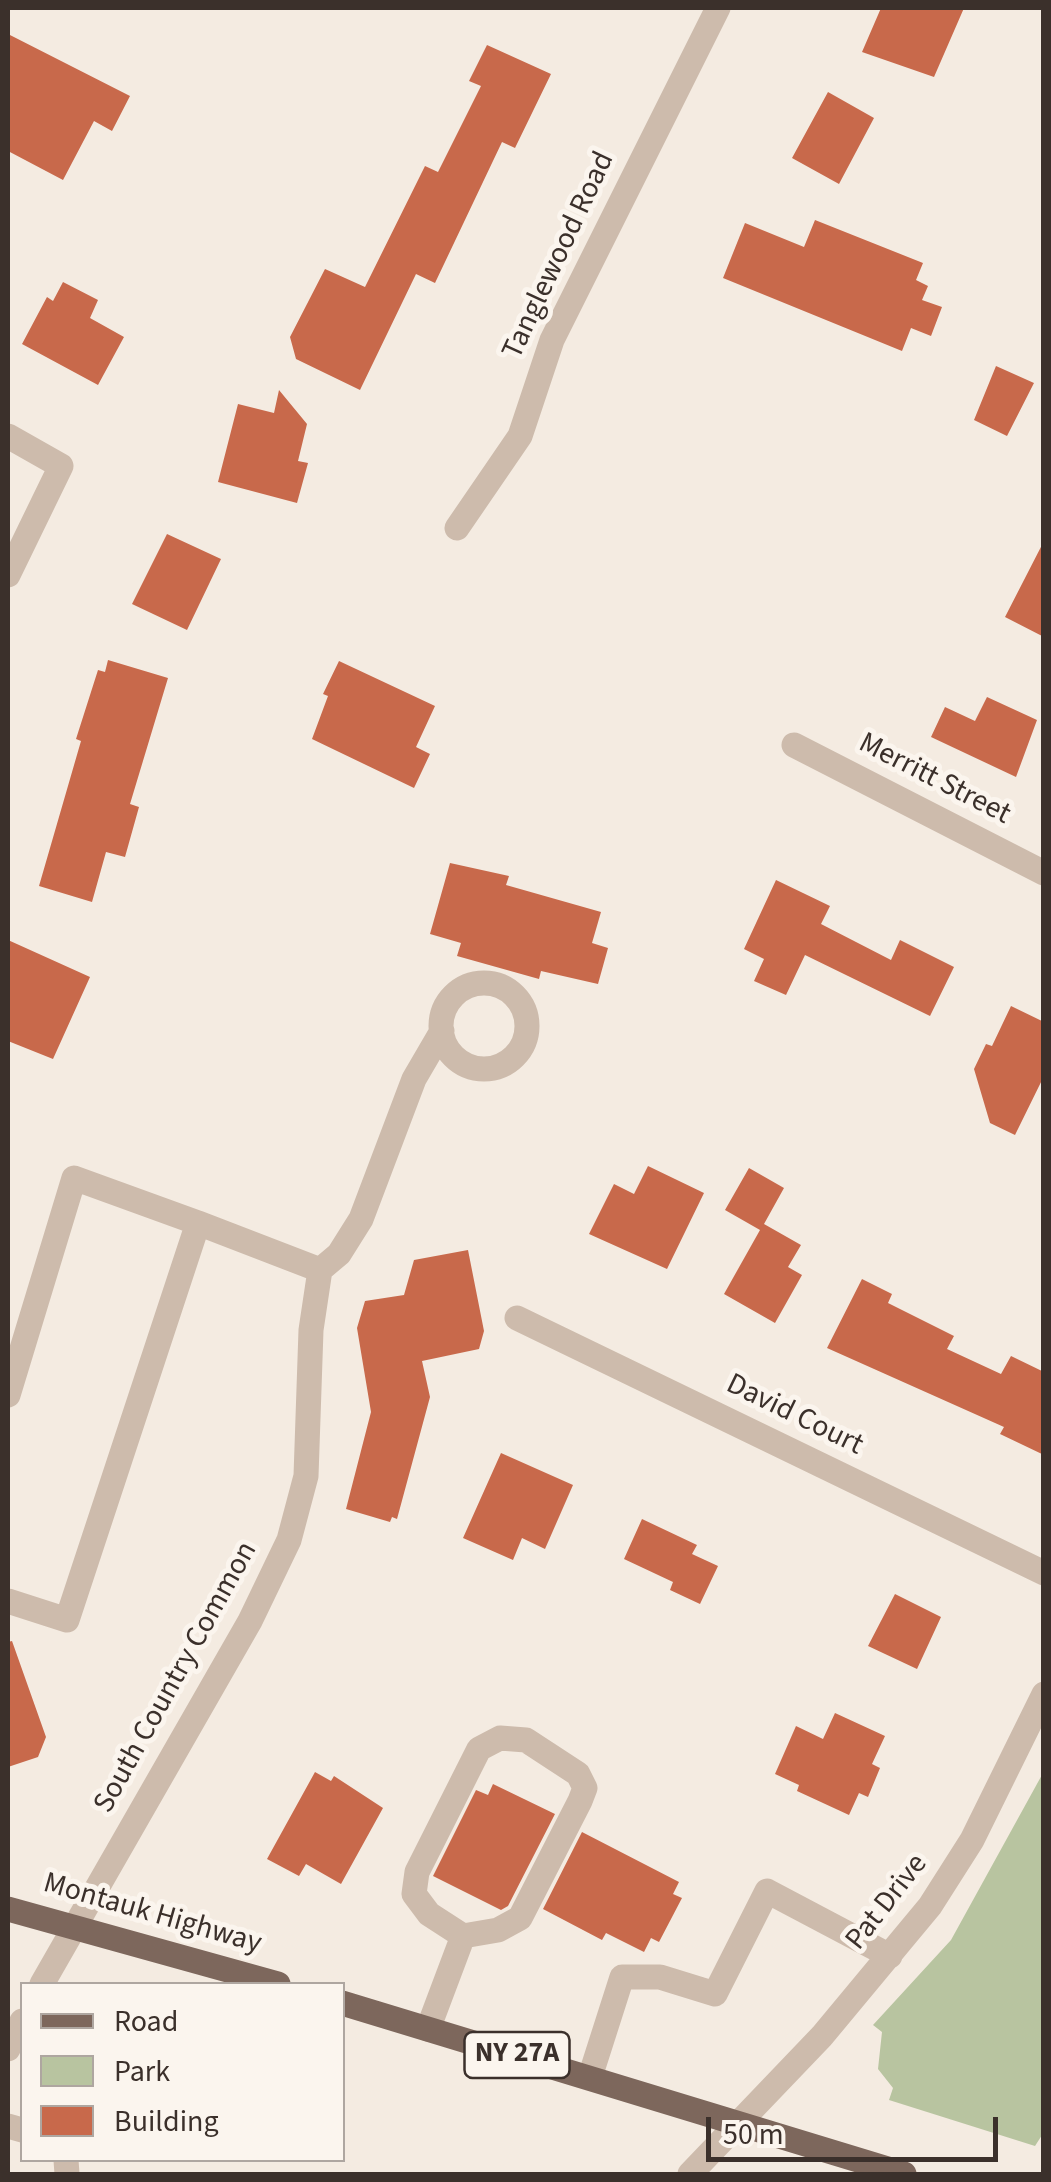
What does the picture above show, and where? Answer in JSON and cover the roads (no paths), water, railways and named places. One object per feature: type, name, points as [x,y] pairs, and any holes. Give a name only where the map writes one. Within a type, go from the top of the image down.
[{"type":"main road","name":"Montauk Highway","points":[[8,1909],[271,1982]]},
{"type":"main road","name":"NY 27A","points":[[345,2004],[904,2174]]},
{"type":"street","name":"Tanglewood Road","points":[[457,528],[520,436],[552,340],[718,8]]},
{"type":"street","points":[[8,436],[61,466],[8,575]]},
{"type":"street","name":"Merritt Street","points":[[794,745],[1044,872]]},
{"type":"street","points":[[8,1395],[74,1178],[320,1270],[339,1254],[361,1219],[414,1079],[442,1031]]},
{"type":"street","points":[[8,1601],[67,1620],[198,1223]]},
{"type":"street","name":"South Country Common","points":[[43,1982],[250,1621],[289,1540],[306,1476],[311,1330],[320,1270]]},
{"type":"street","name":"David Court","points":[[517,1318],[1044,1573]]},
{"type":"street","name":"Pat Drive","points":[[690,2174],[890,1956],[953,1874],[1044,1694]]},
{"type":"street","points":[[500,1738],[526,1740],[578,1774],[585,1788],[520,1918],[498,1930],[463,1936],[430,1914],[414,1894],[417,1872],[479,1749],[500,1738]]},
{"type":"street","points":[[590,2077],[622,1977],[660,1977],[715,1994],[767,1891],[890,1956]]},
{"type":"street","points":[[428,2029],[463,1936]]},
{"type":"street","points":[[8,2049],[20,2026]]}]
